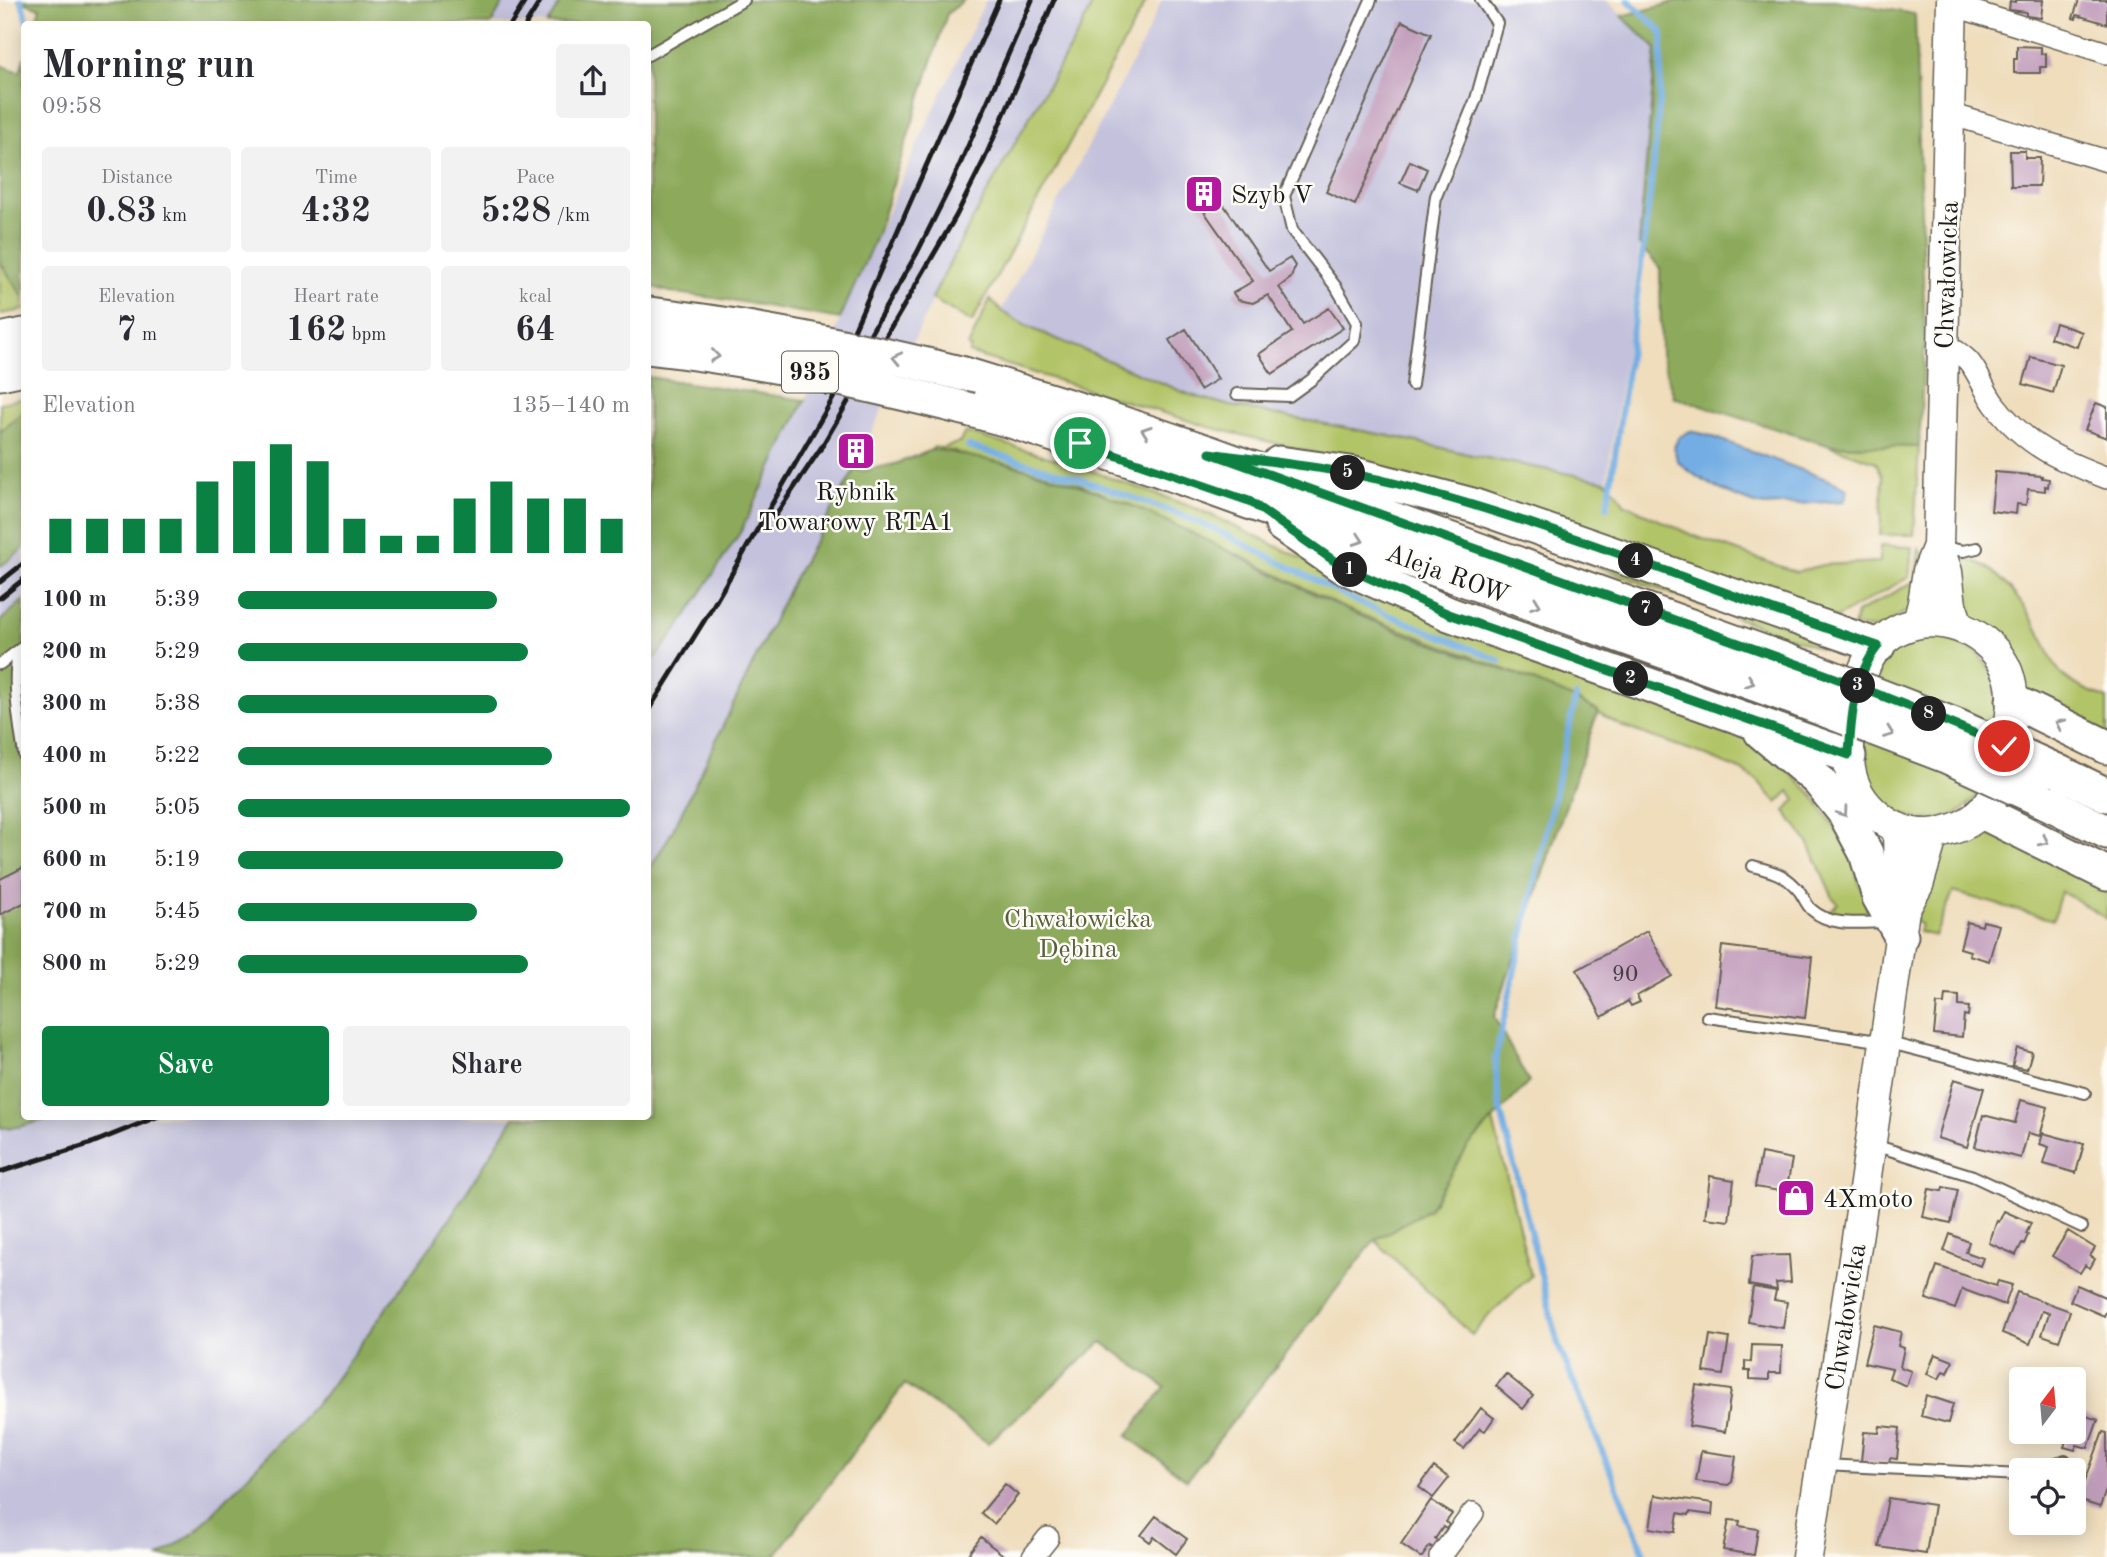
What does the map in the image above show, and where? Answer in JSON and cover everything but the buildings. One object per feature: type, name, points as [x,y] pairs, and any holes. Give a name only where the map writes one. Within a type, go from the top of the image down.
[{"type":"main road","name":"Chwałowicka","points":[[1952,3],[1938,546],[1947,572],[1951,605],[1958,625]]},
{"type":"main road","name":"Aleja ROW","points":[[651,314],[819,340],[964,374],[1079,409],[1210,453],[1811,669],[1957,726],[2107,795]]},
{"type":"main road","points":[[0,340],[21,336]]},
{"type":"main road","name":"Aleja ROW","points":[[651,347],[738,359],[882,387],[1080,443],[1249,501],[1802,701],[1946,756],[2107,832]]},
{"type":"main road","points":[[0,373],[21,369]]},
{"type":"main road","points":[[1210,453],[1350,473],[1459,501],[1509,516],[1878,646]]},
{"type":"main road","points":[[1249,501],[1340,565],[1402,594],[1498,632],[1849,755]]},
{"type":"main road","name":"Chwałowicka","points":[[1918,623],[1928,570],[1938,546]]},
{"type":"main road","points":[[1918,623],[1958,625],[1978,636],[1995,652],[2007,672],[2012,692],[2002,776],[1996,792],[1974,819],[1954,829],[1933,834],[1916,834],[1898,828],[1866,804],[1852,778],[1849,755],[1858,685],[1865,665],[1878,646],[1892,634],[1918,623]]},
{"type":"main road","points":[[2012,701],[2107,747]]},
{"type":"main road","points":[[1743,718],[1808,771],[1844,812],[1866,853],[1879,897],[1899,922]]},
{"type":"main road","points":[[1982,812],[2107,874]]},
{"type":"main road","name":"Chwałowicka","points":[[1807,1557],[1886,1042],[1899,922],[1898,828]]},
{"type":"main road","name":"Chwałowicka","points":[[1899,922],[1918,885],[1933,834]]},
{"type":"street","name":"Chwałowicka","points":[[1952,3],[2107,53]]},
{"type":"street","points":[[1950,114],[2107,162]]},
{"type":"street","points":[[1944,343],[1969,362],[1994,404],[2037,447],[2107,478]]},
{"type":"street","points":[[1440,1557],[1473,1513]]},
{"type":"street","points":[[1033,1557],[1048,1538]]},
{"type":"lane","points":[[651,53],[744,0]]},
{"type":"lane","points":[[1237,394],[1289,396],[1354,341],[1357,323],[1336,287],[1292,230],[1284,195],[1371,0]]},
{"type":"lane","points":[[1412,385],[1436,196],[1476,99],[1497,23],[1481,0]]},
{"type":"lane","points":[[1938,546],[1963,551],[1977,548]]},
{"type":"lane","points":[[0,664],[21,648]]},
{"type":"lane","points":[[21,652],[16,677],[21,731]]},
{"type":"lane","points":[[1753,866],[1783,874],[1797,888],[1812,910],[1827,919],[1849,923],[1899,922]]},
{"type":"lane","points":[[1707,1017],[1886,1042],[2085,1093]]},
{"type":"lane","points":[[1871,1144],[1973,1176],[2082,1227]]},
{"type":"lane","points":[[1822,1465],[2009,1474]]},
{"type":"shaded area","points":[[499,0],[562,0],[549,21],[487,21]]},
{"type":"shaded area","points":[[986,0],[1098,0],[991,183],[953,256],[849,481],[792,582],[673,830],[651,867],[651,663],[713,576],[753,510],[805,400],[918,143]]},
{"type":"shaded area","points":[[1162,0],[1606,0],[1656,49],[1639,245],[1606,481],[1230,406],[1188,394],[1026,326],[1001,311],[1141,46]]},
{"type":"shaded area","points":[[21,550],[21,603],[0,621],[0,567]]},
{"type":"shaded area","points":[[0,817],[21,1079],[21,1120],[512,1120],[441,1232],[324,1395],[195,1532],[159,1557],[0,1557]]},
{"type":"green space","points":[[17,0],[505,0],[493,21],[36,21],[40,8]]},
{"type":"green space","points":[[562,0],[964,0],[947,14],[877,234],[840,319],[669,292],[651,286],[651,21],[549,21]]},
{"type":"green space","points":[[1094,0],[1147,0],[972,322],[932,299],[955,252]]},
{"type":"green space","points":[[1683,0],[1835,0],[1915,14],[1925,340],[1919,447],[1827,445],[1674,397],[1661,354],[1660,268],[1639,245],[1656,49],[1622,16]]},
{"type":"green space","points":[[0,65],[20,72],[21,68],[21,294],[0,262]]},
{"type":"green space","points":[[0,262],[21,294],[21,310],[0,314]]},
{"type":"green space","points":[[990,299],[1001,311],[1026,326],[1188,394],[1230,406],[1606,481],[1624,503],[1650,516],[1692,535],[1796,572],[1822,565],[1880,562],[1880,546],[1912,547],[1909,577],[1836,618],[1395,473],[1209,427],[969,353],[971,348],[968,347]]},
{"type":"green space","points":[[651,377],[805,400],[741,531],[679,627],[651,663]]},
{"type":"green space","points":[[21,399],[21,414],[0,432],[0,403]]},
{"type":"green space","points":[[21,414],[21,550],[0,567],[0,432]]},
{"type":"green space","points":[[965,432],[1069,463],[1198,509],[1344,578],[1595,683],[1734,733],[1762,746],[1812,794],[1848,847],[1868,910],[1853,916],[1828,912],[1838,903],[1833,898],[1809,844],[1785,811],[1796,800],[1789,791],[1777,803],[1758,781],[1742,771],[1621,726],[1581,702],[1520,675],[1344,608],[1251,561],[1082,485],[1011,464],[974,458],[953,451],[931,450],[960,442]]},
{"type":"green space","points":[[1827,445],[1919,447],[1914,535],[1880,535],[1883,477],[1876,462]]},
{"type":"green space","name":"Chwałowicka Dębina","points":[[931,450],[951,452],[1031,470],[1077,484],[1168,522],[1375,622],[1536,682],[1598,711],[1494,1017],[1529,1082],[1468,1146],[1429,1209],[1375,1240],[1187,1480],[1127,1436],[1165,1387],[1102,1342],[988,1443],[905,1384],[774,1557],[159,1557],[195,1532],[324,1395],[441,1232],[512,1120],[651,1120],[651,867],[673,830],[792,582],[855,469],[862,471],[895,464]]},
{"type":"green space","points":[[1347,481],[1826,637],[1822,649],[1516,537],[1513,542]]},
{"type":"green space","points":[[1919,549],[1924,555],[1915,605],[1880,629],[1853,627],[1857,613],[1915,581]]},
{"type":"green space","points":[[1966,560],[1989,569],[2011,590],[2030,616],[2055,664],[2065,677],[2107,699],[2107,736],[2031,698],[1963,610],[1959,565]]},
{"type":"green space","points":[[21,603],[21,1120],[45,1120],[18,1127],[0,1128],[0,621]]},
{"type":"green space","points":[[1930,635],[1944,636],[1978,653],[1995,678],[1999,701],[1980,794],[1959,813],[1942,819],[1915,819],[1889,808],[1870,787],[1862,756],[1871,682],[1890,651],[1909,640]]},
{"type":"green space","points":[[1982,829],[2107,886],[2107,919],[2061,891],[2053,920],[1953,892],[1935,936],[1919,932],[1921,924],[1915,922],[1941,846]]},
{"type":"green space","points":[[1493,1120],[1531,1276],[1490,1314],[1472,1335],[1375,1240],[1429,1209],[1468,1146]]},
{"type":"water","points":[[1690,431],[1708,435],[1834,482],[1848,490],[1844,501],[1765,506],[1731,495],[1694,474],[1677,460],[1674,447],[1678,438]]},
{"type":"waterway","points":[[21,0],[27,21]]},
{"type":"waterway","points":[[1607,507],[1650,195],[1662,59],[1662,32],[1628,0]]},
{"type":"waterway","points":[[968,446],[1080,479],[1181,515],[1358,602],[1500,661]]},
{"type":"waterway","points":[[1576,697],[1495,1059],[1499,1104],[1558,1344],[1644,1553]]},
{"type":"railway","points":[[513,21],[526,0]]},
{"type":"railway","points":[[528,21],[541,0]]},
{"type":"railway","points":[[826,394],[999,0]]},
{"type":"railway","points":[[651,706],[709,613],[917,253],[950,187],[1032,0]]},
{"type":"railway","points":[[773,519],[821,448],[956,216],[984,160],[1054,0]]},
{"type":"railway","points":[[0,582],[21,565]]},
{"type":"railway","points":[[0,598],[21,581]]},
{"type":"railway","points":[[0,1172],[92,1143],[149,1120]]},
{"type":"place","name":"Szyb V","points":[[1204,194]]},
{"type":"place","name":"Rybnik Towarowy RTA1","points":[[856,451]]},
{"type":"place","name":"4Xmoto","points":[[1796,1198]]},
{"type":"route","points":[[1080,443],[1249,501],[1340,565],[1449,614],[1849,755],[1856,692],[1860,677],[1865,665],[1878,646],[1509,516],[1432,493],[1350,473],[1210,453],[1811,669],[1862,688],[1913,708],[2004,746]]}]
